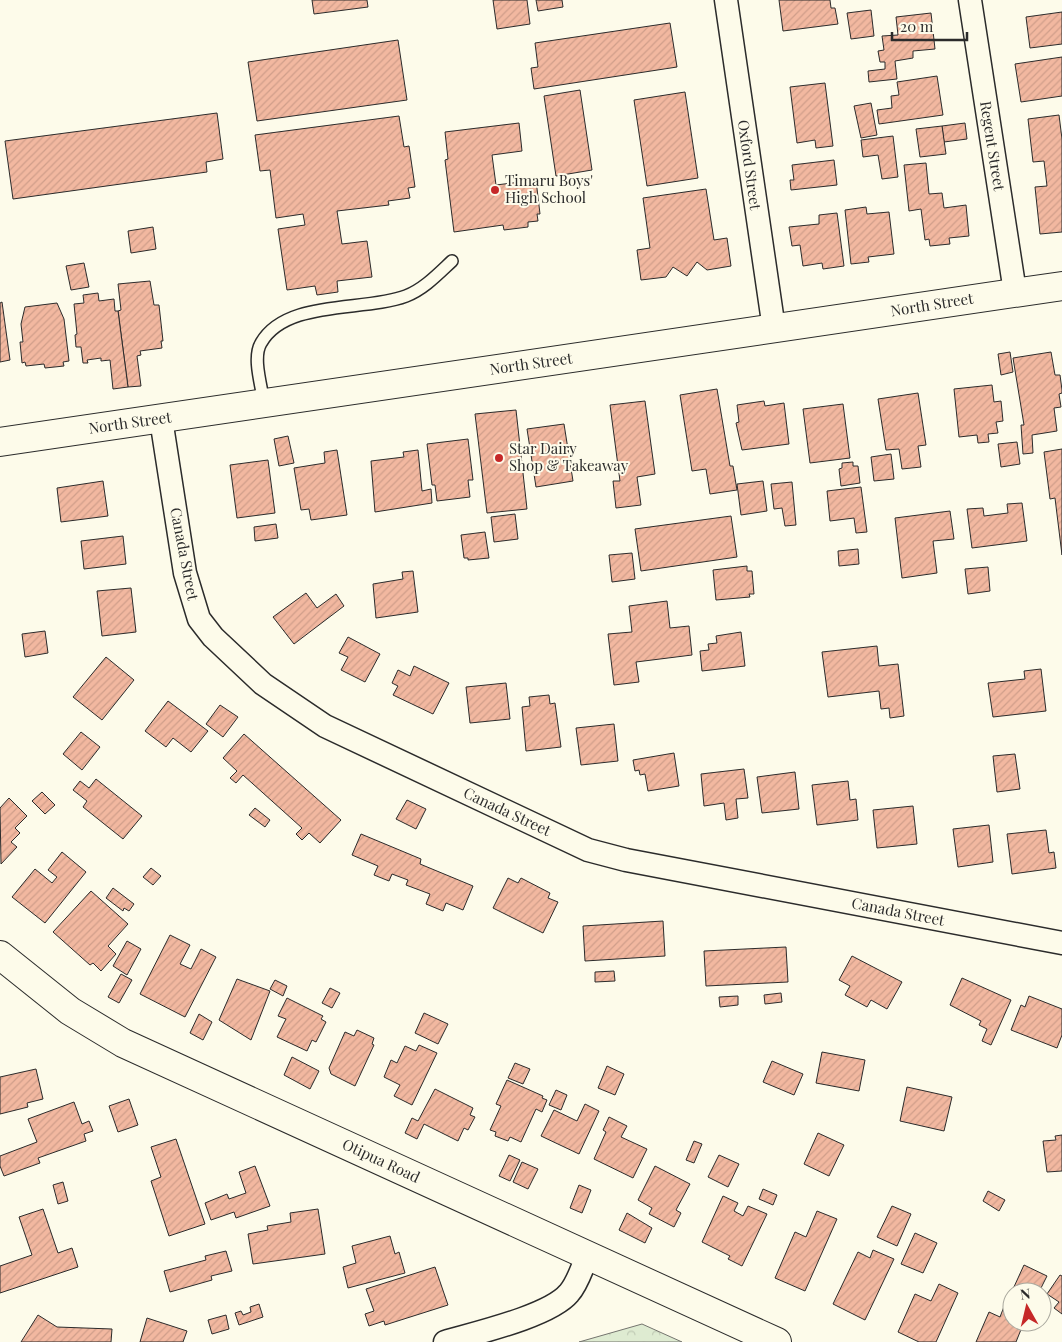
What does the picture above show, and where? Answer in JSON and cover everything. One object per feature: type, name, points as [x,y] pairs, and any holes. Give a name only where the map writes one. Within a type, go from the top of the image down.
[{"type":"street","name":"Oxford Street","points":[[726,0],[774,329]]},
{"type":"street","name":"Regent Street","points":[[970,0],[1015,292]]},
{"type":"street","name":"North Street","points":[[0,442],[1062,286]]},
{"type":"street","name":"Canada Street","points":[[161,419],[185,573],[199,619],[213,637],[263,684],[325,726],[588,850],[626,860],[1062,943]]},
{"type":"street","name":"Otipua Road","points":[[0,955],[70,1012],[123,1043],[777,1342]]},
{"type":"street","points":[[445,1342],[538,1313],[560,1302],[570,1292],[588,1255]]},
{"type":"lane","points":[[264,404],[258,356],[260,344],[272,329],[287,320],[309,312],[383,303],[408,295],[429,282],[452,261]]},
{"type":"green space","points":[[642,1324],[682,1342],[579,1342]]},
{"type":"building","points":[[312,0],[367,0],[368,7],[314,14]]},
{"type":"building","points":[[493,0],[527,0],[530,24],[497,29]]},
{"type":"building","points":[[536,0],[562,0],[563,7],[538,11]]},
{"type":"building","points":[[779,0],[830,0],[831,8],[835,8],[838,24],[783,31]]},
{"type":"building","points":[[871,10],[874,36],[851,39],[847,13]]},
{"type":"building","points":[[1062,12],[1062,44],[1030,48],[1026,17]]},
{"type":"building","points":[[931,13],[935,49],[913,51],[913,58],[895,61],[897,79],[869,82],[868,71],[885,69],[885,62],[880,62],[878,51],[884,50],[882,36],[898,35],[896,17]]},
{"type":"building","points":[[670,23],[677,67],[534,89],[531,68],[538,67],[535,43]]},
{"type":"building","points":[[398,40],[407,100],[257,121],[248,62]]},
{"type":"building","points":[[1062,57],[1062,96],[1021,102],[1015,64]]},
{"type":"building","points":[[937,76],[943,115],[879,124],[877,110],[892,108],[891,96],[899,95],[897,82]]},
{"type":"building","points":[[825,83],[833,146],[816,148],[815,140],[797,143],[790,87]]},
{"type":"building","points":[[580,90],[592,170],[556,176],[544,96]]},
{"type":"building","points":[[685,92],[698,178],[647,186],[634,100]]},
{"type":"building","points":[[871,103],[877,135],[861,138],[854,106]]},
{"type":"building","points":[[217,113],[223,159],[206,162],[207,172],[13,199],[5,141]]},
{"type":"building","points":[[1059,115],[1062,139],[1062,232],[1040,234],[1035,187],[1047,186],[1044,161],[1033,162],[1028,119]]},
{"type":"building","points":[[399,116],[404,147],[409,146],[415,187],[408,188],[410,198],[388,201],[389,205],[337,211],[342,244],[367,241],[372,277],[337,281],[338,292],[317,295],[315,286],[287,290],[278,229],[305,225],[303,214],[276,218],[270,170],[260,171],[255,135]]},
{"type":"building","points":[[519,123],[522,151],[492,155],[496,185],[536,180],[540,214],[537,214],[538,221],[528,222],[528,227],[504,230],[503,225],[454,232],[445,160],[448,159],[445,132]]},
{"type":"building","points":[[965,123],[967,139],[944,142],[942,126]]},
{"type":"building","points":[[942,126],[946,154],[920,157],[916,129]]},
{"type":"building","points":[[893,136],[898,177],[882,179],[878,155],[863,157],[861,140]]},
{"type":"building","points":[[834,160],[837,185],[791,190],[790,180],[794,180],[792,165]]},
{"type":"building","points":[[926,163],[929,194],[942,193],[944,208],[966,205],[969,236],[949,238],[950,244],[930,246],[929,239],[925,240],[921,209],[909,211],[904,165]]},
{"type":"building","points":[[706,189],[714,240],[727,238],[731,266],[707,270],[697,262],[687,276],[673,267],[666,277],[641,280],[637,250],[650,248],[643,198]]},
{"type":"building","points":[[866,207],[867,214],[889,212],[894,254],[868,257],[869,262],[851,264],[845,210]]},
{"type":"building","points":[[837,213],[844,266],[823,269],[822,263],[803,266],[800,245],[792,246],[789,227],[819,224],[819,215]]},
{"type":"building","points":[[153,227],[156,249],[131,253],[128,231]]},
{"type":"building","points":[[84,263],[89,287],[71,290],[66,266]]},
{"type":"building","points":[[150,281],[154,305],[159,305],[162,348],[140,351],[141,355],[137,356],[141,386],[128,387],[118,311],[121,310],[118,284]]},
{"type":"building","points":[[98,293],[99,301],[114,299],[115,311],[118,311],[128,387],[113,389],[110,360],[101,361],[101,358],[87,360],[88,363],[83,363],[81,347],[76,347],[75,335],[77,334],[74,304],[84,303],[83,295]]},
{"type":"building","points":[[2,302],[10,360],[0,362],[0,303]]},
{"type":"building","points":[[57,303],[64,319],[69,361],[63,362],[64,366],[45,368],[44,364],[26,366],[25,362],[22,363],[20,342],[23,342],[21,324],[25,307]]},
{"type":"building","points":[[1010,352],[1013,372],[1001,375],[998,354]]},
{"type":"building","points":[[1051,352],[1055,375],[1060,375],[1062,390],[1062,393],[1059,394],[1061,407],[1054,408],[1057,431],[1032,435],[1033,453],[1023,454],[1021,425],[1024,425],[1013,358]]},
{"type":"building","points":[[992,385],[994,402],[1001,401],[1003,421],[996,422],[998,433],[988,434],[989,442],[978,443],[977,435],[959,437],[954,389]]},
{"type":"building","points":[[717,389],[730,466],[733,466],[737,490],[710,494],[706,469],[692,471],[680,395]]},
{"type":"building","points":[[918,393],[926,445],[918,446],[921,467],[902,469],[899,449],[886,450],[878,399]]},
{"type":"building","points":[[645,401],[655,474],[637,477],[641,505],[616,508],[613,481],[620,481],[610,405]]},
{"type":"building","points":[[764,401],[765,406],[784,403],[789,444],[742,450],[736,423],[739,422],[737,405]]},
{"type":"building","points":[[843,404],[850,458],[810,463],[803,409]]},
{"type":"building","points":[[516,410],[527,509],[487,513],[475,414]]},
{"type":"building","points":[[564,424],[573,481],[536,487],[527,429]]},
{"type":"building","points":[[288,436],[294,463],[279,466],[274,439]]},
{"type":"building","points":[[468,439],[473,480],[468,480],[470,497],[437,501],[435,485],[432,485],[427,444]]},
{"type":"building","points":[[1017,442],[1020,464],[1001,467],[998,444]]},
{"type":"building","points":[[1062,449],[1062,555],[1055,498],[1050,499],[1044,452]]},
{"type":"building","points":[[337,450],[347,515],[311,520],[309,509],[301,510],[294,468],[325,463],[324,452]]},
{"type":"building","points":[[418,450],[422,491],[431,489],[432,503],[375,512],[371,461],[404,457],[403,452]]},
{"type":"building","points":[[891,454],[894,479],[874,481],[871,457]]},
{"type":"building","points":[[268,460],[275,513],[237,518],[230,465]]},
{"type":"building","points":[[853,462],[853,466],[858,466],[860,483],[841,486],[839,469],[842,468],[842,463]]},
{"type":"building","points":[[103,481],[108,516],[61,522],[57,488]]},
{"type":"building","points":[[763,481],[767,511],[741,515],[737,484]]},
{"type":"building","points":[[792,482],[796,525],[785,526],[782,508],[774,509],[771,484]]},
{"type":"building","points":[[861,487],[867,532],[856,533],[854,518],[830,521],[827,491]]},
{"type":"building","points":[[1022,503],[1027,541],[972,548],[967,509],[983,508],[984,516],[1008,513],[1007,504]]},
{"type":"building","points":[[950,511],[954,539],[933,541],[937,573],[902,578],[895,518]]},
{"type":"building","points":[[515,514],[518,539],[494,542],[491,517]]},
{"type":"building","points":[[731,516],[737,557],[641,571],[635,529]]},
{"type":"building","points":[[276,524],[278,538],[255,541],[254,527]]},
{"type":"building","points":[[485,532],[489,558],[468,560],[468,558],[464,558],[461,535]]},
{"type":"building","points":[[123,536],[126,564],[84,569],[81,541]]},
{"type":"building","points":[[858,549],[859,564],[839,566],[838,551]]},
{"type":"building","points":[[632,553],[635,579],[612,582],[609,555]]},
{"type":"building","points":[[747,566],[747,571],[752,571],[754,594],[749,594],[750,597],[716,600],[713,570]]},
{"type":"building","points":[[988,567],[990,591],[968,594],[965,569]]},
{"type":"building","points":[[413,571],[418,612],[376,618],[373,584],[403,579],[402,572]]},
{"type":"building","points":[[131,588],[136,632],[102,636],[97,591]]},
{"type":"building","points":[[306,593],[317,608],[336,594],[344,606],[294,644],[273,617]]},
{"type":"building","points":[[667,601],[670,628],[689,626],[692,655],[636,662],[639,682],[614,685],[608,634],[632,632],[629,606]]},
{"type":"building","points":[[45,631],[48,653],[25,657],[22,634]]},
{"type":"building","points":[[741,632],[745,666],[702,671],[700,651],[709,650],[708,644],[717,643],[716,636]]},
{"type":"building","points":[[348,637],[380,654],[365,682],[341,670],[348,657],[339,653]]},
{"type":"building","points":[[877,646],[879,666],[898,664],[904,716],[890,718],[889,708],[881,709],[879,691],[828,697],[822,652]]},
{"type":"building","points":[[106,657],[134,680],[102,720],[73,697]]},
{"type":"building","points":[[414,666],[449,683],[433,714],[393,695],[398,686],[392,683],[398,670],[410,676]]},
{"type":"building","points":[[1041,669],[1046,711],[993,717],[988,683],[1025,679],[1024,671]]},
{"type":"building","points":[[506,683],[510,719],[470,723],[466,687]]},
{"type":"building","points":[[549,695],[550,704],[555,703],[561,747],[526,751],[522,707],[530,706],[529,697]]},
{"type":"building","points":[[168,701],[208,731],[191,752],[173,738],[166,747],[145,731]]},
{"type":"building","points":[[220,705],[238,717],[223,737],[206,724]]},
{"type":"building","points":[[614,724],[618,761],[581,765],[576,728]]},
{"type":"building","points":[[81,732],[100,747],[82,770],[63,754]]},
{"type":"building","points":[[244,734],[341,820],[320,843],[309,833],[302,840],[296,834],[302,828],[243,775],[236,783],[230,778],[237,771],[223,758]]},
{"type":"building","points":[[674,753],[679,786],[648,791],[645,774],[640,775],[639,770],[635,771],[633,760]]},
{"type":"building","points":[[1015,754],[1020,789],[997,792],[993,756]]},
{"type":"building","points":[[744,769],[748,798],[736,799],[738,818],[726,820],[724,803],[704,806],[701,774]]},
{"type":"building","points":[[795,772],[799,809],[762,813],[757,777]]},
{"type":"building","points":[[96,779],[142,816],[123,839],[83,807],[87,801],[73,790],[80,781],[89,788]]},
{"type":"building","points":[[848,781],[850,800],[856,799],[858,820],[817,825],[812,785]]},
{"type":"building","points":[[42,792],[55,805],[45,814],[32,801]]},
{"type":"building","points":[[9,798],[27,816],[15,828],[20,833],[11,842],[17,847],[1,864],[0,808]]},
{"type":"building","points":[[407,800],[426,809],[416,829],[396,819]]},
{"type":"building","points":[[913,806],[917,844],[877,848],[873,810]]},
{"type":"building","points":[[255,808],[270,820],[265,827],[249,815]]},
{"type":"building","points":[[989,825],[993,862],[958,867],[953,829]]},
{"type":"building","points":[[1046,830],[1049,853],[1054,852],[1056,868],[1012,874],[1007,834]]},
{"type":"building","points":[[361,834],[421,859],[420,864],[473,886],[463,910],[446,903],[443,911],[426,904],[430,894],[406,885],[408,880],[392,874],[389,881],[374,875],[378,866],[352,855]]},
{"type":"building","points":[[62,852],[86,872],[45,923],[12,897],[35,869],[52,883],[57,877],[48,870]]},
{"type":"building","points":[[151,868],[161,876],[153,885],[143,877]]},
{"type":"building","points":[[508,878],[518,883],[521,878],[550,893],[548,898],[558,902],[543,933],[493,908]]},
{"type":"building","points":[[113,888],[134,904],[129,911],[124,908],[123,911],[106,898]]},
{"type":"building","points":[[91,891],[128,924],[108,946],[116,954],[101,971],[93,963],[90,965],[53,932]]},
{"type":"building","points":[[663,921],[665,956],[585,961],[583,926]]},
{"type":"building","points":[[170,935],[190,945],[180,964],[191,969],[201,949],[216,957],[185,1017],[140,994]]},
{"type":"building","points":[[127,941],[141,949],[127,975],[113,966]]},
{"type":"building","points":[[786,947],[788,982],[706,986],[704,951]]},
{"type":"building","points":[[852,956],[902,982],[887,1009],[871,1000],[867,1007],[845,995],[850,986],[839,980]]},
{"type":"building","points":[[614,971],[615,981],[595,982],[595,972]]},
{"type":"building","points":[[121,974],[132,980],[119,1003],[108,997]]},
{"type":"building","points":[[962,978],[1011,1000],[991,1045],[982,1041],[987,1029],[979,1025],[981,1021],[950,1005]]},
{"type":"building","points":[[237,979],[270,991],[251,1040],[219,1020]]},
{"type":"building","points":[[275,980],[287,986],[283,996],[270,989]]},
{"type":"building","points":[[330,988],[340,993],[332,1008],[322,1003]]},
{"type":"building","points":[[781,993],[782,1002],[765,1004],[764,995]]},
{"type":"building","points":[[738,996],[738,1005],[720,1007],[719,997]]},
{"type":"building","points":[[1029,996],[1062,1009],[1062,1035],[1057,1048],[1011,1030],[1021,1005],[1025,1007]]},
{"type":"building","points":[[287,998],[323,1016],[321,1019],[326,1022],[316,1042],[312,1040],[307,1051],[277,1037],[286,1019],[278,1016]]},
{"type":"building","points":[[424,1013],[448,1024],[438,1044],[415,1033]]},
{"type":"building","points":[[199,1014],[212,1022],[203,1040],[190,1033]]},
{"type":"building","points":[[357,1030],[374,1038],[372,1044],[374,1045],[355,1086],[331,1074],[329,1068],[345,1032],[354,1036]]},
{"type":"building","points":[[419,1045],[437,1053],[412,1105],[394,1096],[400,1085],[384,1077],[391,1060],[397,1063],[405,1046],[416,1051]]},
{"type":"building","points":[[822,1052],[865,1060],[859,1091],[816,1083]]},
{"type":"building","points":[[292,1057],[319,1071],[310,1089],[284,1075]]},
{"type":"building","points":[[772,1061],[803,1074],[794,1095],[763,1082]]},
{"type":"building","points":[[515,1063],[530,1069],[523,1084],[508,1078]]},
{"type":"building","points":[[607,1066],[624,1074],[615,1095],[598,1088]]},
{"type":"building","points":[[36,1069],[43,1099],[27,1103],[28,1107],[0,1114],[0,1077]]},
{"type":"building","points":[[507,1080],[543,1096],[542,1098],[547,1100],[542,1112],[536,1109],[521,1142],[510,1137],[508,1141],[495,1136],[496,1132],[490,1130],[501,1106],[496,1104]]},
{"type":"building","points":[[907,1087],[952,1097],[944,1131],[900,1121]]},
{"type":"building","points":[[435,1089],[473,1108],[470,1115],[475,1117],[468,1130],[464,1128],[458,1141],[424,1124],[417,1139],[405,1133],[412,1118],[418,1121]]},
{"type":"building","points":[[556,1090],[567,1095],[561,1110],[549,1105]]},
{"type":"building","points":[[129,1099],[138,1125],[118,1132],[109,1106]]},
{"type":"building","points":[[74,1102],[82,1124],[89,1121],[93,1131],[84,1134],[86,1141],[38,1158],[40,1163],[4,1176],[0,1166],[0,1156],[37,1142],[28,1119]]},
{"type":"building","points":[[585,1104],[599,1111],[579,1154],[541,1136],[554,1110],[577,1121]]},
{"type":"building","points":[[609,1117],[627,1126],[621,1137],[647,1149],[633,1178],[594,1159],[606,1132],[603,1130]]},
{"type":"building","points":[[818,1133],[844,1145],[829,1176],[804,1164]]},
{"type":"building","points":[[1062,1135],[1062,1171],[1047,1172],[1043,1141],[1056,1140],[1055,1136]]},
{"type":"building","points":[[176,1139],[205,1224],[169,1236],[151,1181],[161,1177],[151,1147]]},
{"type":"building","points":[[694,1141],[702,1144],[694,1163],[686,1160]]},
{"type":"building","points":[[509,1155],[520,1160],[510,1181],[499,1176]]},
{"type":"building","points":[[719,1155],[739,1164],[728,1187],[708,1177]]},
{"type":"building","points":[[522,1162],[538,1169],[528,1189],[513,1182]]},
{"type":"building","points":[[255,1166],[270,1206],[236,1218],[234,1212],[211,1220],[205,1203],[227,1194],[229,1199],[246,1193],[239,1172]]},
{"type":"building","points":[[655,1166],[690,1184],[676,1210],[681,1213],[674,1227],[649,1214],[652,1208],[638,1200]]},
{"type":"building","points":[[63,1182],[68,1201],[58,1204],[53,1185]]},
{"type":"building","points":[[579,1185],[591,1190],[582,1213],[570,1208]]},
{"type":"building","points":[[763,1189],[777,1195],[773,1205],[759,1199]]},
{"type":"building","points":[[988,1191],[1005,1200],[999,1211],[983,1201]]},
{"type":"building","points":[[723,1196],[738,1203],[734,1211],[743,1216],[748,1206],[767,1214],[742,1266],[728,1259],[730,1256],[702,1242]]},
{"type":"building","points":[[892,1206],[911,1214],[897,1246],[877,1237]]},
{"type":"building","points":[[43,1209],[58,1253],[72,1248],[78,1267],[0,1293],[0,1266],[32,1255],[19,1217]]},
{"type":"building","points":[[318,1209],[325,1254],[253,1264],[248,1234],[268,1230],[267,1226],[291,1222],[290,1213]]},
{"type":"building","points":[[817,1211],[837,1219],[805,1291],[775,1278],[795,1232],[806,1237]]},
{"type":"building","points":[[627,1213],[652,1228],[645,1243],[619,1230]]},
{"type":"building","points":[[915,1233],[937,1243],[923,1273],[901,1264]]},
{"type":"building","points":[[390,1236],[395,1254],[399,1252],[405,1273],[348,1288],[343,1267],[356,1263],[352,1246]]},
{"type":"building","points":[[873,1250],[894,1259],[865,1320],[833,1304],[858,1252],[870,1258]]},
{"type":"building","points":[[226,1251],[232,1271],[211,1276],[212,1280],[170,1292],[164,1271],[206,1260],[205,1256]]},
{"type":"building","points":[[1024,1265],[1047,1276],[1044,1282],[1016,1282]]},
{"type":"building","points":[[435,1267],[448,1305],[385,1325],[384,1321],[369,1326],[365,1314],[374,1311],[366,1289]]},
{"type":"building","points":[[1060,1275],[1062,1276],[1062,1314],[1054,1308],[1059,1302],[1052,1297],[1052,1287]]},
{"type":"building","points":[[939,1284],[958,1293],[936,1342],[919,1342],[898,1332],[915,1294],[931,1301]]},
{"type":"building","points":[[259,1304],[263,1317],[239,1325],[235,1313],[241,1311],[243,1315],[251,1312],[250,1307]]},
{"type":"building","points":[[989,1312],[1000,1317],[1002,1312],[1002,1332],[1020,1332],[1016,1342],[976,1342]]},
{"type":"building","points":[[38,1315],[57,1327],[112,1329],[111,1342],[21,1342]]},
{"type":"building","points":[[226,1315],[229,1329],[212,1334],[208,1320]]},
{"type":"building","points":[[147,1318],[187,1331],[183,1342],[140,1342]]},
{"type":"place","name":"Timaru Boys' High School","points":[[495,190]]},
{"type":"place","name":"Star Dairy Shop & Takeaway","points":[[499,458]]}]
